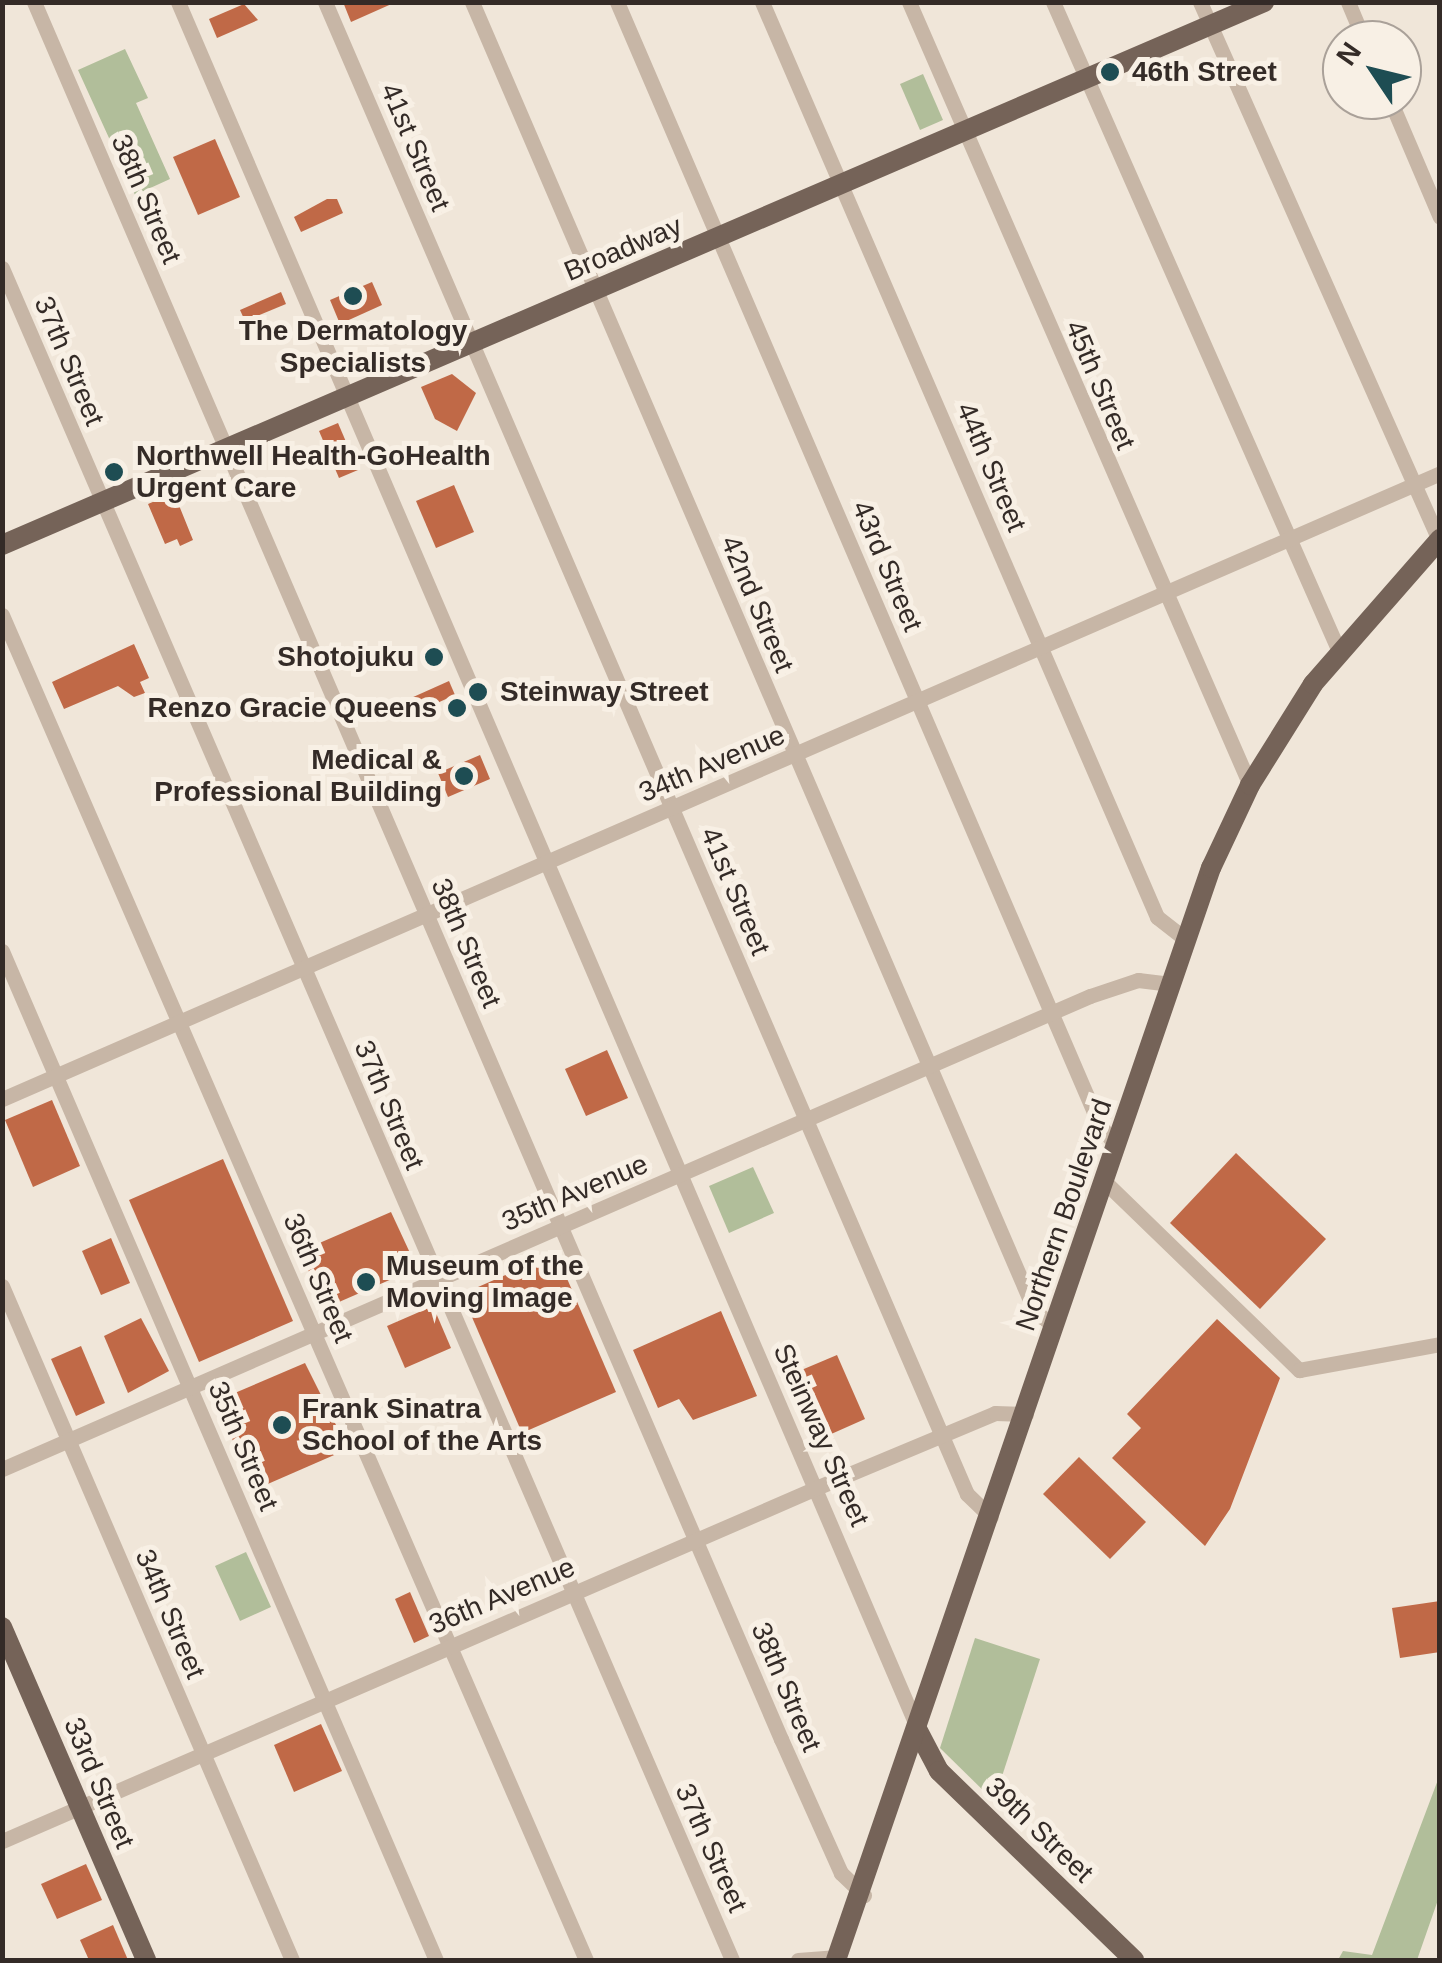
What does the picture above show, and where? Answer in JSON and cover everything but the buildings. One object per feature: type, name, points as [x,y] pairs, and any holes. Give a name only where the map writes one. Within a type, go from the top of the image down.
[{"type":"main road","name":"Broadway","points":[[2,545],[1264,2]]},
{"type":"main road","name":"Northern Boulevard","points":[[837,1959],[864,1896],[1186,940],[1250,785],[1338,650],[1439,540]]},
{"type":"main road","name":"33rd Street","points":[[2,1627],[146,1960]]},
{"type":"main road","name":"39th Street","points":[[918,1730],[935,1766],[1134,1960]]},
{"type":"street","name":"38th Street","points":[[34,2],[841,1872],[864,1896]]},
{"type":"street","name":"Steinway Street","points":[[178,2],[918,1730]]},
{"type":"street","name":"41st Street","points":[[326,2],[967,1494],[991,1517]]},
{"type":"street","name":"42nd Street","points":[[472,2],[1036,1312],[1055,1326]]},
{"type":"street","name":"43rd Street","points":[[616,2],[1052,1014],[1116,1146]]},
{"type":"street","name":"44th Street","points":[[762,2],[1157,917],[1186,940]]},
{"type":"street","name":"45th Street","points":[[909,2],[1163,595],[1250,785]]},
{"type":"street","points":[[1053,2],[1286,542],[1338,650]]},
{"type":"street","points":[[1200,2],[1410,488],[1439,540]]},
{"type":"street","points":[[1399,120],[1440,216]]},
{"type":"street","name":"37th Street","points":[[2,268],[732,1960]]},
{"type":"street","name":"34th Avenue","points":[[2,1098],[1440,474]]},
{"type":"street","name":"36th Street","points":[[2,616],[586,1960]]},
{"type":"street","name":"35th Street","points":[[2,951],[436,1960]]},
{"type":"street","name":"35th Avenue","points":[[2,1469],[1122,984],[1171,984]]},
{"type":"street","points":[[1104,1181],[1295,1366],[1330,1368],[1440,1344]]},
{"type":"street","name":"34th Street","points":[[2,1286],[292,1960]]},
{"type":"street","name":"36th Avenue","points":[[2,1841],[995,1413],[1026,1414]]},
{"type":"street","points":[[798,1960],[837,1959]]},
{"type":"green space","points":[[125,49],[148,98],[136,103],[170,179],[135,195],[78,70]]},
{"type":"green space","points":[[923,74],[943,120],[920,130],[900,84]]},
{"type":"green space","points":[[753,1167],[774,1213],[729,1233],[709,1186]]},
{"type":"green space","points":[[246,1552],[271,1607],[240,1621],[215,1566]]},
{"type":"green space","points":[[975,1638],[1040,1659],[994,1801],[940,1748]]},
{"type":"green space","points":[[1439,1777],[1439,1897],[1417,1960],[1338,1960],[1343,1951],[1372,1955]]},
{"type":"place","name":"46th Street","points":[[1110,72]]},
{"type":"place","name":"The Dermatology Specialists","points":[[353,296]]},
{"type":"place","name":"Northwell Health-GoHealth Urgent Care","points":[[114,472]]},
{"type":"place","name":"Shotojuku","points":[[434,657]]},
{"type":"place","name":"Steinway Street","points":[[478,692]]},
{"type":"place","name":"Renzo Gracie Queens","points":[[457,708]]},
{"type":"place","name":"Medical & Professional Building","points":[[464,776]]},
{"type":"place","name":"Museum of the Moving Image","points":[[366,1282]]},
{"type":"place","name":"Frank Sinatra School of the Arts","points":[[282,1425]]}]
